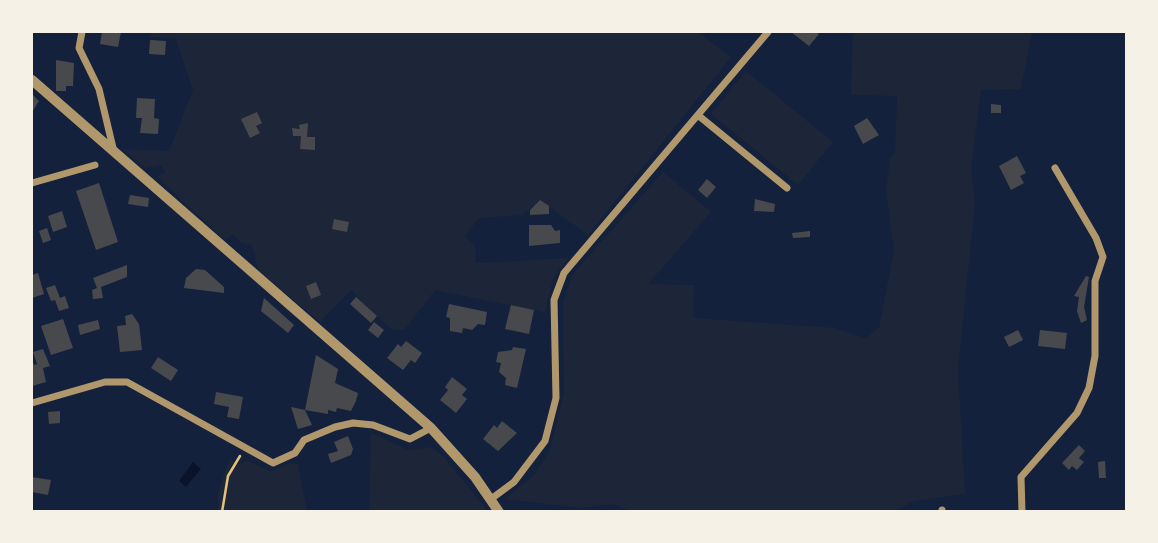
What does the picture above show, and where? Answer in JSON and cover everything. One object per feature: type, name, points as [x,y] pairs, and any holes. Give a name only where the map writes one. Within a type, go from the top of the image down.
[{"type":"street","points":[[82,32],[79,48],[99,89],[115,156]]},
{"type":"street","points":[[491,499],[514,482],[545,442],[556,398],[554,300],[564,273],[768,32]]},
{"type":"street","points":[[32,80],[115,156],[430,428],[499,512]]},
{"type":"street","points":[[699,116],[787,188]]},
{"type":"street","points":[[32,183],[95,164]]},
{"type":"street","points":[[1022,512],[1021,477],[1077,413],[1088,388],[1095,356],[1096,281],[1103,257],[1096,238],[1055,168]]},
{"type":"street","points":[[32,403],[117,380],[139,388],[273,463],[295,453],[304,440],[344,425],[373,425],[410,439],[430,428]]},
{"type":"path","points":[[222,512],[228,476],[246,447]]},
{"type":"shaded area","points":[[151,32],[698,32],[731,57],[588,235],[540,200],[522,215],[479,218],[465,236],[475,246],[476,263],[568,258],[553,279],[545,312],[435,290],[405,329],[392,330],[362,303],[352,289],[320,322],[258,270],[252,245],[242,243],[233,234],[225,240],[157,177],[165,173],[161,165],[145,168],[123,149],[169,151],[193,90],[176,39],[150,37]]},
{"type":"shaded area","points":[[853,32],[1032,32],[1021,89],[981,90],[971,169],[975,204],[958,369],[965,494],[914,501],[892,512],[635,512],[612,504],[581,508],[505,499],[534,475],[550,450],[564,393],[563,303],[572,275],[663,172],[711,212],[648,284],[694,285],[693,318],[835,328],[865,338],[879,328],[894,251],[886,189],[890,159],[895,152],[897,96],[851,95]]},
{"type":"shaded area","points":[[746,71],[833,142],[798,185],[711,114]]},
{"type":"shaded area","points":[[371,433],[408,450],[431,447],[442,455],[488,511],[369,511]]},
{"type":"shaded area","points":[[230,459],[237,464],[247,461],[271,471],[290,463],[298,464],[307,511],[218,511],[218,492]]},
{"type":"shaded area","points":[[193,462],[201,469],[186,487],[179,481]]},
{"type":"building","points":[[102,32],[121,32],[118,47],[100,44]]},
{"type":"building","points":[[791,32],[816,32],[819,34],[809,46]]},
{"type":"building","points":[[150,40],[166,41],[165,55],[149,54]]},
{"type":"building","points":[[56,60],[74,63],[73,86],[66,86],[66,91],[56,91]]},
{"type":"building","points":[[32,94],[39,101],[32,112]]},
{"type":"building","points":[[137,98],[155,99],[154,118],[159,119],[158,134],[140,133],[142,118],[136,118]]},
{"type":"building","points":[[991,104],[1001,105],[1001,113],[991,113]]},
{"type":"building","points":[[257,112],[262,123],[256,126],[260,133],[250,138],[241,119]]},
{"type":"building","points":[[867,118],[879,135],[863,144],[854,126]]},
{"type":"building","points":[[308,123],[307,137],[315,137],[315,150],[300,149],[301,136],[293,136],[292,128],[300,129],[299,125]]},
{"type":"building","points":[[1017,156],[1026,173],[1020,176],[1024,183],[1011,190],[999,166]]},
{"type":"building","points":[[707,179],[716,187],[707,198],[698,190]]},
{"type":"building","points":[[99,183],[118,242],[96,250],[76,191]]},
{"type":"building","points":[[130,195],[149,198],[148,207],[128,204]]},
{"type":"building","points":[[755,199],[775,204],[774,212],[754,211]]},
{"type":"building","points":[[540,200],[549,206],[549,214],[530,215],[530,210]]},
{"type":"building","points":[[62,211],[67,227],[53,232],[48,216]]},
{"type":"building","points":[[334,219],[349,222],[347,232],[332,229]]},
{"type":"building","points":[[529,225],[551,225],[555,231],[560,230],[560,243],[529,246]]},
{"type":"building","points":[[47,228],[51,240],[43,243],[39,231]]},
{"type":"building","points":[[810,231],[810,237],[793,238],[792,233]]},
{"type":"building","points":[[127,265],[127,277],[101,287],[103,298],[93,299],[92,290],[97,288],[93,278]]},
{"type":"building","points":[[196,269],[205,270],[224,287],[224,293],[184,288],[186,278]]},
{"type":"building","points":[[38,273],[44,294],[32,298],[32,275]]},
{"type":"building","points":[[1086,276],[1089,277],[1084,307],[1087,320],[1081,323],[1077,311],[1079,297],[1074,296]]},
{"type":"building","points":[[316,282],[321,295],[311,299],[306,286]]},
{"type":"building","points":[[55,285],[60,298],[65,296],[69,308],[59,311],[55,300],[51,301],[46,288]]},
{"type":"building","points":[[356,297],[377,316],[371,323],[350,304]]},
{"type":"building","points":[[264,298],[294,325],[288,333],[261,311]]},
{"type":"building","points":[[449,304],[487,312],[485,325],[478,324],[472,330],[463,328],[462,333],[450,331],[450,318],[446,317]]},
{"type":"building","points":[[511,305],[534,310],[529,334],[505,329]]},
{"type":"building","points":[[132,314],[139,324],[142,350],[120,352],[117,326],[126,325],[125,316]]},
{"type":"building","points":[[63,319],[73,348],[51,355],[41,326]]},
{"type":"building","points":[[98,320],[100,329],[80,335],[78,325]]},
{"type":"building","points":[[374,322],[384,330],[378,338],[368,330]]},
{"type":"building","points":[[1018,330],[1023,340],[1009,347],[1004,337]]},
{"type":"building","points":[[1040,330],[1067,333],[1065,349],[1038,346]]},
{"type":"building","points":[[406,341],[422,353],[415,363],[411,360],[403,370],[387,358],[398,344],[401,347]]},
{"type":"building","points":[[513,347],[526,349],[517,388],[505,385],[506,378],[499,372],[501,363],[496,362],[498,352],[512,350]]},
{"type":"building","points":[[43,349],[50,366],[43,368],[46,382],[32,386],[32,360],[34,365],[37,364],[33,352]]},
{"type":"building","points":[[316,355],[338,369],[335,383],[358,393],[351,411],[337,408],[336,412],[328,410],[328,414],[305,410]]},
{"type":"building","points":[[158,357],[178,370],[171,381],[151,368]]},
{"type":"building","points":[[452,377],[467,389],[462,395],[467,399],[456,413],[440,400],[448,390],[445,387]]},
{"type":"building","points":[[216,392],[243,397],[239,419],[227,417],[229,407],[214,404]]},
{"type":"building","points":[[291,407],[305,410],[312,425],[298,429]]},
{"type":"building","points":[[60,411],[60,423],[49,424],[48,412]]},
{"type":"building","points":[[502,421],[517,433],[498,451],[483,439],[494,425],[497,428]]},
{"type":"building","points":[[348,436],[353,449],[351,455],[331,463],[328,454],[338,451],[334,442]]},
{"type":"building","points":[[1079,445],[1085,451],[1079,458],[1084,462],[1077,470],[1072,466],[1069,470],[1062,463]]},
{"type":"building","points":[[1105,461],[1106,478],[1099,478],[1098,462]]},
{"type":"building","points":[[32,477],[51,480],[48,495],[32,492]]}]
